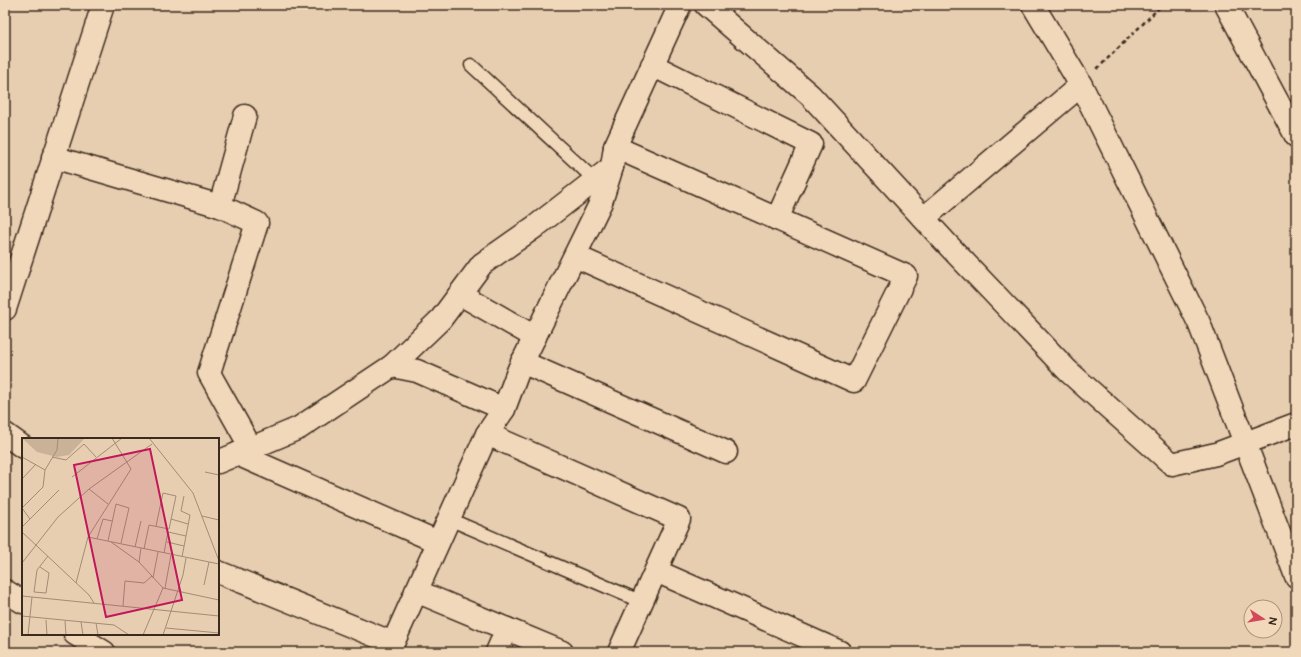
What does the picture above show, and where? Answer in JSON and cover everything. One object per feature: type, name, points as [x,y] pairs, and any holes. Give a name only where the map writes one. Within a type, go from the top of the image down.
[{"type":"street","points":[[5,309],[103,5]]},
{"type":"street","points":[[219,572],[391,647],[487,434],[504,409],[522,362],[601,202],[614,157],[652,66],[680,5]]},
{"type":"street","points":[[706,5],[810,96],[1068,371],[1172,464],[1216,454],[1296,424]]},
{"type":"street","points":[[1033,5],[1081,85],[1199,323],[1296,576]]},
{"type":"street","points":[[1226,5],[1296,136]]},
{"type":"street","points":[[652,66],[811,144],[777,219]]},
{"type":"street","points":[[924,218],[1081,85]]},
{"type":"street","points":[[220,206],[245,116]]},
{"type":"street","points":[[53,157],[220,206],[257,223],[209,373],[236,455],[438,542]]},
{"type":"street","points":[[236,455],[299,428],[392,366],[441,319],[482,264],[536,226],[595,180],[614,157]]},
{"type":"street","points":[[575,256],[854,381],[906,276],[777,219],[614,157]]},
{"type":"street","points":[[460,294],[535,337]]},
{"type":"street","points":[[522,362],[726,452]]},
{"type":"street","points":[[392,366],[417,371],[504,409]]},
{"type":"street","points":[[5,434],[22,445]]},
{"type":"street","points":[[487,434],[679,519],[619,652]]},
{"type":"street","points":[[656,571],[840,652]]},
{"type":"street","points":[[5,591],[22,601]]},
{"type":"street","points":[[416,591],[562,652]]},
{"type":"street","points":[[497,652],[508,629]]},
{"type":"lane","points":[[471,65],[595,180]]},
{"type":"lane","points":[[449,518],[642,602]]},
{"type":"path","points":[[1081,85],[1162,5]]}]
